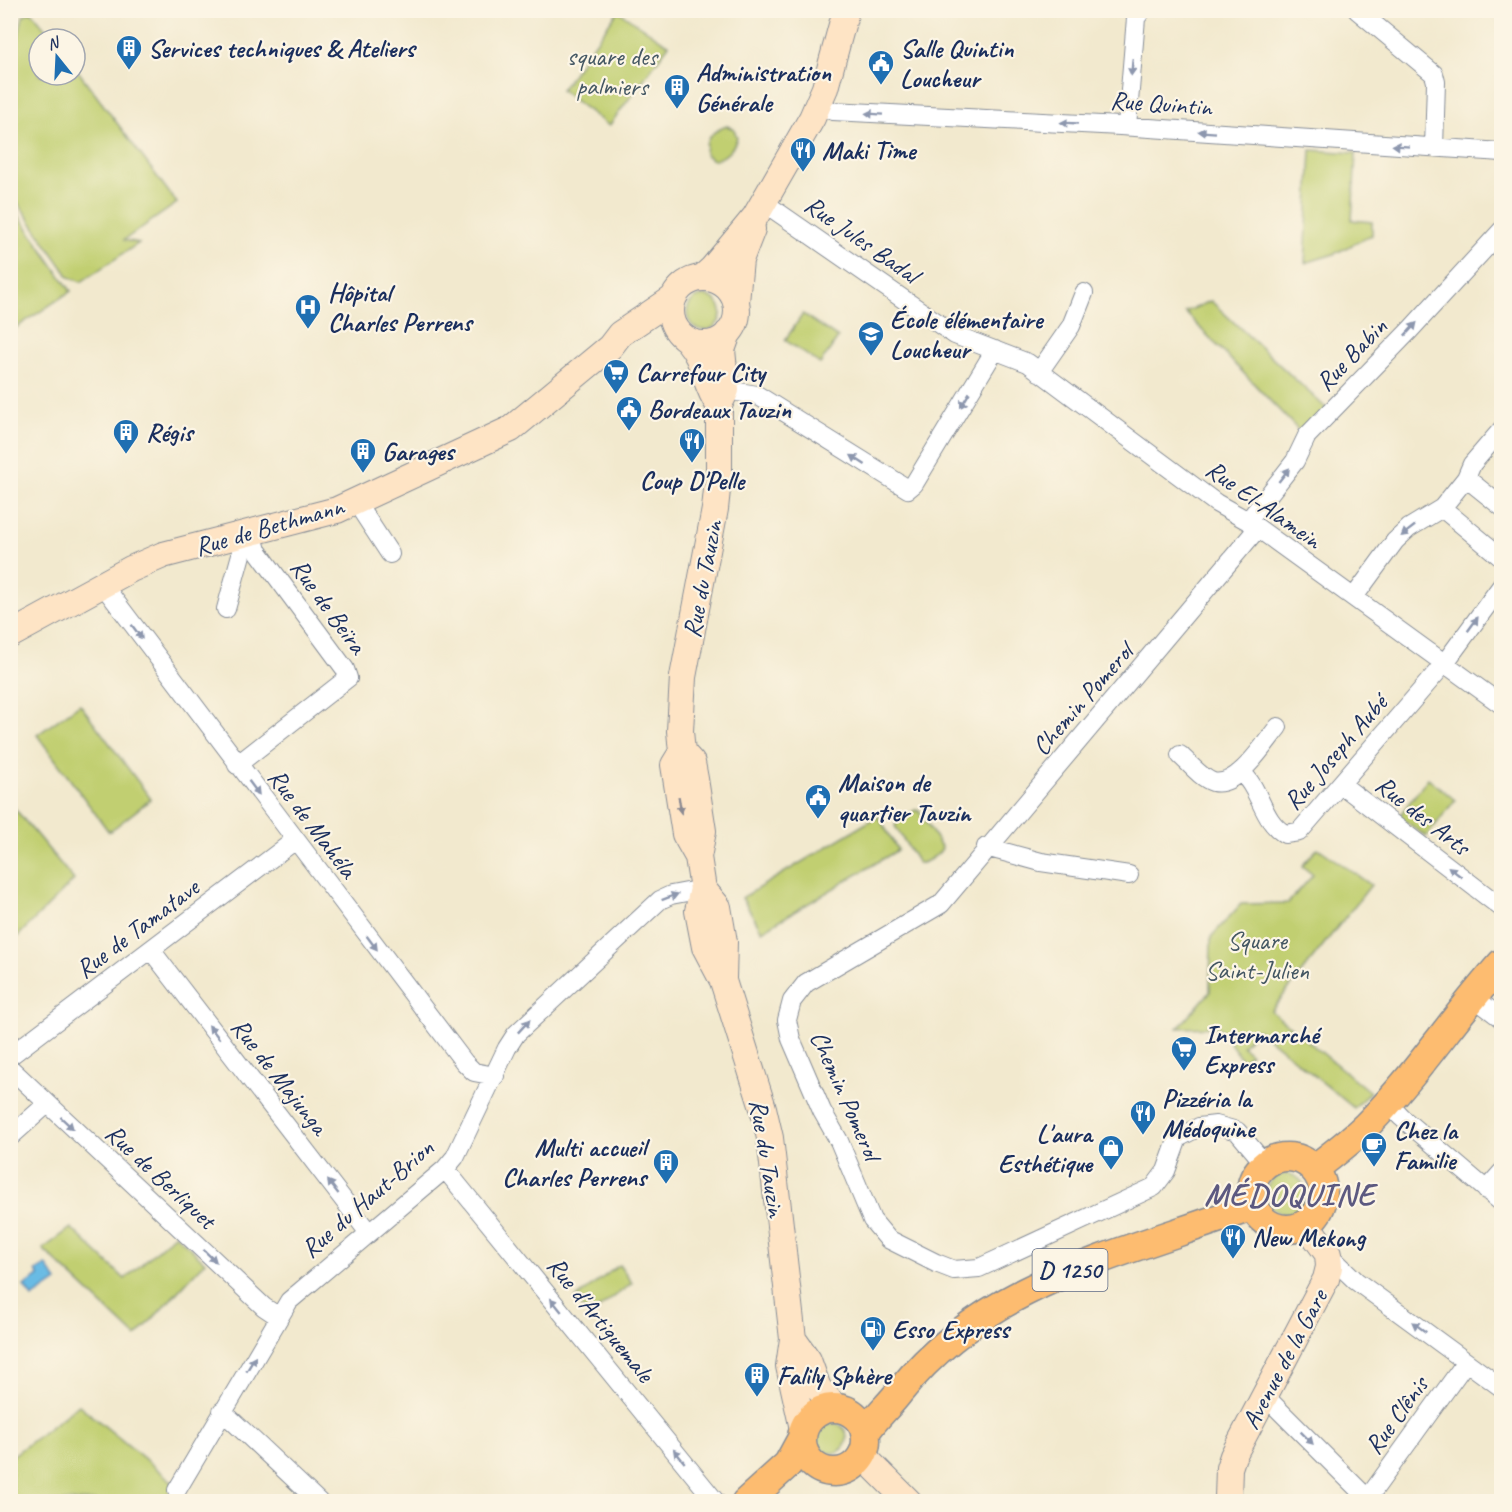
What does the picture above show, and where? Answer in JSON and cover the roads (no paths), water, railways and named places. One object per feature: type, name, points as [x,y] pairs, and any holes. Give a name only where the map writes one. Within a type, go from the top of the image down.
[{"type":"main road","points":[[1314,1169],[1353,1138],[1388,1103],[1472,996],[1502,963]]},
{"type":"main road","points":[[1285,1157],[1295,1158],[1314,1169],[1321,1179],[1323,1192],[1322,1204],[1316,1215],[1306,1224],[1286,1230],[1266,1223],[1253,1206],[1252,1183],[1265,1164],[1285,1157]]},
{"type":"main road","name":"D 1250","points":[[864,1444],[911,1377],[938,1348],[968,1327],[1064,1273],[1112,1253],[1253,1206]]},
{"type":"main road","name":"D 1250","points":[[840,1409],[860,1408],[892,1383],[911,1377]]},
{"type":"main road","points":[[746,1502],[788,1464],[807,1422],[820,1411],[840,1409],[854,1415],[864,1444],[844,1470],[827,1471],[797,1479],[763,1502]]},
{"type":"main road","points":[[802,1435],[809,1460],[827,1471]]},
{"type":"street","points":[[759,210],[712,269],[702,278],[678,289],[672,299],[670,309],[682,336],[703,345],[717,342],[734,325],[738,312],[736,303],[740,260],[759,210],[818,105],[846,10]]},
{"type":"street","points":[[1127,126],[1136,18],[1142,10]]},
{"type":"street","points":[[1357,10],[1434,74],[1437,82],[1434,148]]},
{"type":"street","name":"Rue Quintin","points":[[818,105],[833,111],[1127,126],[1502,152]]},
{"type":"street","name":"Rue Jules Badal","points":[[759,210],[955,335],[995,350]]},
{"type":"street","name":"Rue Babin","points":[[1253,525],[1295,461],[1307,436],[1410,330],[1502,230]]},
{"type":"street","points":[[702,278],[724,283],[736,303]]},
{"type":"street","points":[[1039,372],[1071,326],[1084,293]]},
{"type":"street","name":"Rue de Bethmann","points":[[10,634],[163,555],[322,515],[356,502],[511,429],[610,347],[620,334],[672,299]]},
{"type":"street","name":"Rue de Bethmann","points":[[610,347],[647,332],[682,336]]},
{"type":"street","name":"Rue du Tauzin","points":[[728,333],[722,350],[716,509],[683,677],[680,731],[682,752],[692,763],[703,831],[698,856],[703,888],[718,907],[724,942],[723,981],[763,1108],[770,1138],[793,1339],[789,1366],[802,1435]]},
{"type":"street","name":"Rue du Tauzin","points":[[682,336],[700,355],[710,393],[722,397]]},
{"type":"street","points":[[722,397],[757,395],[908,489],[914,484],[995,350]]},
{"type":"street","name":"Rue El-Alamein","points":[[995,350],[1017,357],[1039,372],[1216,503],[1253,525],[1502,705]]},
{"type":"street","points":[[1354,597],[1395,541],[1409,528],[1442,508],[1466,478],[1472,464],[1502,429]]},
{"type":"street","points":[[1466,478],[1502,507]]},
{"type":"street","points":[[356,502],[390,554]]},
{"type":"street","points":[[1442,508],[1502,558]]},
{"type":"street","name":"Chemin Pomerol","points":[[1253,525],[1100,718],[986,848],[967,876],[941,904],[806,983],[792,1001],[788,1020],[791,1039],[822,1112],[839,1141],[872,1220],[880,1232],[936,1263],[954,1270],[967,1271],[1154,1187],[1166,1171],[1179,1138],[1199,1127],[1216,1125],[1237,1131],[1265,1164]]},
{"type":"street","points":[[226,609],[245,535]]},
{"type":"street","name":"Rue de Beïra","points":[[237,765],[348,678],[345,669],[245,535]]},
{"type":"street","name":"Rue de Mahéla","points":[[103,585],[294,841],[464,1062],[474,1072],[495,1076]]},
{"type":"street","name":"Rue Joseph Aubé","points":[[1242,773],[1252,785],[1273,825],[1285,834],[1299,832],[1306,827],[1444,664],[1502,585]]},
{"type":"street","points":[[1180,755],[1204,777],[1215,782],[1242,773],[1278,727]]},
{"type":"street","name":"Rue des Arts","points":[[1342,784],[1502,908]]},
{"type":"street","name":"Rue de Tamatave","points":[[10,1056],[294,841]]},
{"type":"street","points":[[986,848],[1041,862],[1129,875]]},
{"type":"street","name":"Rue du Haut-Brion","points":[[177,1490],[289,1301],[446,1169],[455,1157],[507,1048],[531,1019],[660,900],[670,895],[703,888]]},
{"type":"street","name":"Rue de Majunga","points":[[151,950],[369,1233]]},
{"type":"street","points":[[1472,996],[1502,1019]]},
{"type":"street","name":"Rue de Berliquet","points":[[10,1068],[264,1307],[279,1317]]},
{"type":"street","points":[[1388,1103],[1401,1118],[1502,1203]]},
{"type":"street","points":[[10,1137],[47,1104]]},
{"type":"street","name":"Rue d'Artiguemale","points":[[446,1169],[716,1502]]},
{"type":"street","points":[[1486,1190],[1502,1172]]},
{"type":"street","name":"Avenue de la Gare","points":[[1229,1500],[1227,1486],[1233,1456],[1326,1279],[1329,1267],[1328,1254],[1306,1224]]},
{"type":"street","points":[[1328,1254],[1356,1281],[1502,1388]]},
{"type":"street","name":"Rue du Tauzin","points":[[793,1339],[808,1360],[818,1388],[840,1409]]},
{"type":"street","name":"Rue Clênis","points":[[1369,1500],[1466,1362]]},
{"type":"street","points":[[1266,1397],[1369,1500]]},
{"type":"street","points":[[222,1411],[319,1502]]},
{"type":"street","points":[[864,1444],[909,1502]]},
{"type":"water","points":[[46,1265],[57,1281],[32,1298],[24,1286],[39,1276],[36,1271]]},
{"type":"place","name":"Services techniques & Ateliers","points":[[129,71]]},
{"type":"place","name":"Salle Quintin Loucheur","points":[[881,86]]},
{"type":"place","name":"Administration Générale","points":[[677,110]]},
{"type":"place","name":"Maki Time","points":[[803,173]]},
{"type":"place","name":"Hôpital Charles Perrens","points":[[308,330]]},
{"type":"place","name":"École élémentaire Loucheur","points":[[871,357]]},
{"type":"place","name":"Carrefour City","points":[[616,395]]},
{"type":"place","name":"Bordeaux Tauzin","points":[[629,432]]},
{"type":"place","name":"Régis","points":[[126,455]]},
{"type":"place","name":"Coup D'Pelle","points":[[692,464]]},
{"type":"place","name":"Garages","points":[[363,474]]},
{"type":"place","name":"Maison de quartier Tauzin","points":[[818,820]]},
{"type":"place","name":"Intermarché Express","points":[[1184,1072]]},
{"type":"place","name":"Pizzéria la Médoquine","points":[[1143,1136]]},
{"type":"place","name":"Chez la Familie","points":[[1374,1168]]},
{"type":"place","name":"L'aura Esthétique","points":[[1111,1171]]},
{"type":"place","name":"Multi accueil Charles Perrens","points":[[666,1185]]},
{"type":"place","name":"New Mekong","points":[[1233,1260]]},
{"type":"place","name":"Esso Express","points":[[873,1352]]},
{"type":"place","name":"Falily Sphère","points":[[757,1398]]},
{"type":"district","name":"MÉDOQUINE","points":[[1290,1194]]},
{"type":"park label","name":"square des palmiers","points":[[612,70]]},
{"type":"park label","name":"Square Saint-Julien","points":[[1257,955]]}]
